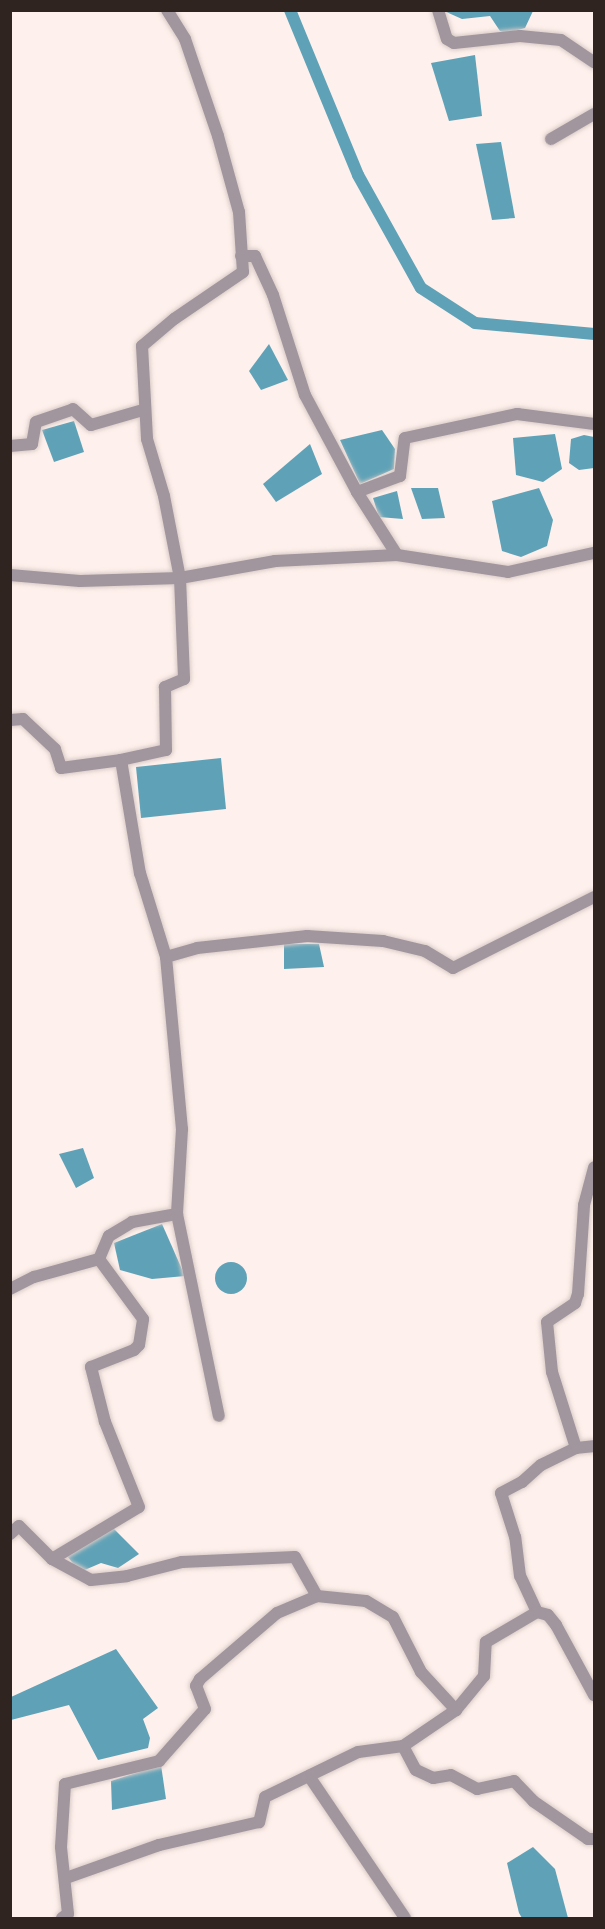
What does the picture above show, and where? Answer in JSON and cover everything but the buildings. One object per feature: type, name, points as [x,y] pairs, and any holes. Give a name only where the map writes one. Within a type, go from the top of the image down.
[{"type":"street","points":[[10,720],[23,719],[55,749],[61,768],[121,760],[166,750],[165,687],[184,679],[180,578],[143,410],[142,346],[174,319],[243,272],[239,212],[202,82],[185,39],[167,10]]},
{"type":"street","points":[[438,10],[447,39],[454,43],[520,36],[561,40],[594,62]]},
{"type":"street","points":[[551,139],[594,114]]},
{"type":"street","points":[[241,256],[255,256],[273,295],[305,395],[357,492],[397,555]]},
{"type":"street","points":[[10,446],[32,444],[36,422],[73,409],[91,425],[143,410]]},
{"type":"street","points":[[357,492],[399,476],[405,438],[517,414],[594,424]]},
{"type":"street","points":[[10,575],[80,581],[180,578],[275,561],[397,555],[508,572],[594,553]]},
{"type":"street","points":[[121,760],[140,873],[166,957],[182,1129],[177,1214],[219,1416]]},
{"type":"street","points":[[166,957],[196,948],[308,936],[383,941],[425,951],[453,968],[594,897]]},
{"type":"street","points":[[576,1448],[552,1372],[547,1322],[574,1303],[579,1294],[584,1205],[594,1167]]},
{"type":"street","points":[[99,1259],[109,1236],[132,1222],[177,1214]]},
{"type":"street","points":[[10,1289],[34,1276],[99,1259]]},
{"type":"street","points":[[52,1559],[140,1507],[105,1422],[91,1367],[134,1350],[139,1345],[143,1319],[99,1259]]},
{"type":"street","points":[[537,1612],[520,1576],[517,1545],[501,1493],[509,1485],[522,1482],[541,1465],[576,1448],[594,1446]]},
{"type":"street","points":[[10,1534],[19,1526],[52,1559],[91,1580],[127,1576],[182,1562],[295,1557],[317,1596]]},
{"type":"street","points":[[62,1918],[68,1914],[61,1847],[65,1784],[159,1761],[205,1709],[197,1692],[200,1679],[277,1613],[317,1596],[366,1600],[393,1617],[421,1672],[456,1710]]},
{"type":"street","points":[[66,1878],[159,1845],[259,1822],[265,1797],[358,1752],[403,1746],[456,1710],[484,1676],[486,1642],[537,1612],[548,1615],[556,1625],[594,1695]]},
{"type":"street","points":[[403,1746],[417,1770],[433,1778],[451,1775],[477,1789],[514,1781],[533,1801],[588,1839],[594,1839]]},
{"type":"street","points":[[309,1776],[405,1918]]},
{"type":"water","points":[[444,11],[533,11],[525,28],[507,33],[500,31],[490,16],[462,19]]},
{"type":"water","points":[[475,55],[482,116],[449,121],[431,63]]},
{"type":"water","points":[[501,142],[515,218],[492,220],[476,144]]},
{"type":"water","points":[[269,344],[288,380],[261,390],[249,371]]},
{"type":"water","points":[[74,421],[84,452],[54,462],[42,430]]},
{"type":"water","points":[[382,430],[395,449],[394,469],[360,484],[340,440]]},
{"type":"water","points":[[555,434],[562,469],[543,482],[516,475],[513,438]]},
{"type":"water","points":[[584,435],[594,437],[594,468],[579,470],[569,463],[571,439]]},
{"type":"water","points":[[310,444],[322,474],[276,502],[263,484]]},
{"type":"water","points":[[411,488],[438,488],[445,518],[422,519]]},
{"type":"water","points":[[539,488],[553,520],[547,546],[521,557],[502,551],[492,501]]},
{"type":"water","points":[[397,491],[403,519],[379,517],[373,498]]},
{"type":"water","points":[[221,758],[226,809],[141,818],[136,767]]},
{"type":"water","points":[[284,944],[319,944],[324,967],[284,969]]},
{"type":"water","points":[[83,1148],[94,1178],[76,1188],[59,1154]]},
{"type":"water","points":[[162,1224],[185,1276],[152,1279],[120,1270],[114,1243]]},
{"type":"water","points":[[231,1262],[242,1267],[247,1278],[242,1289],[231,1294],[220,1289],[215,1278],[220,1267]]},
{"type":"water","points":[[111,1526],[139,1554],[118,1568],[101,1563],[80,1572],[67,1556]]},
{"type":"water","points":[[116,1649],[158,1708],[143,1719],[150,1738],[148,1748],[98,1760],[69,1705],[11,1720],[11,1697]]},
{"type":"water","points":[[161,1765],[166,1799],[112,1810],[111,1781]]},
{"type":"water","points":[[533,1847],[555,1869],[568,1918],[522,1918],[519,1913],[507,1863]]},
{"type":"waterway","points":[[290,10],[358,175],[421,288],[475,323],[594,334]]}]
